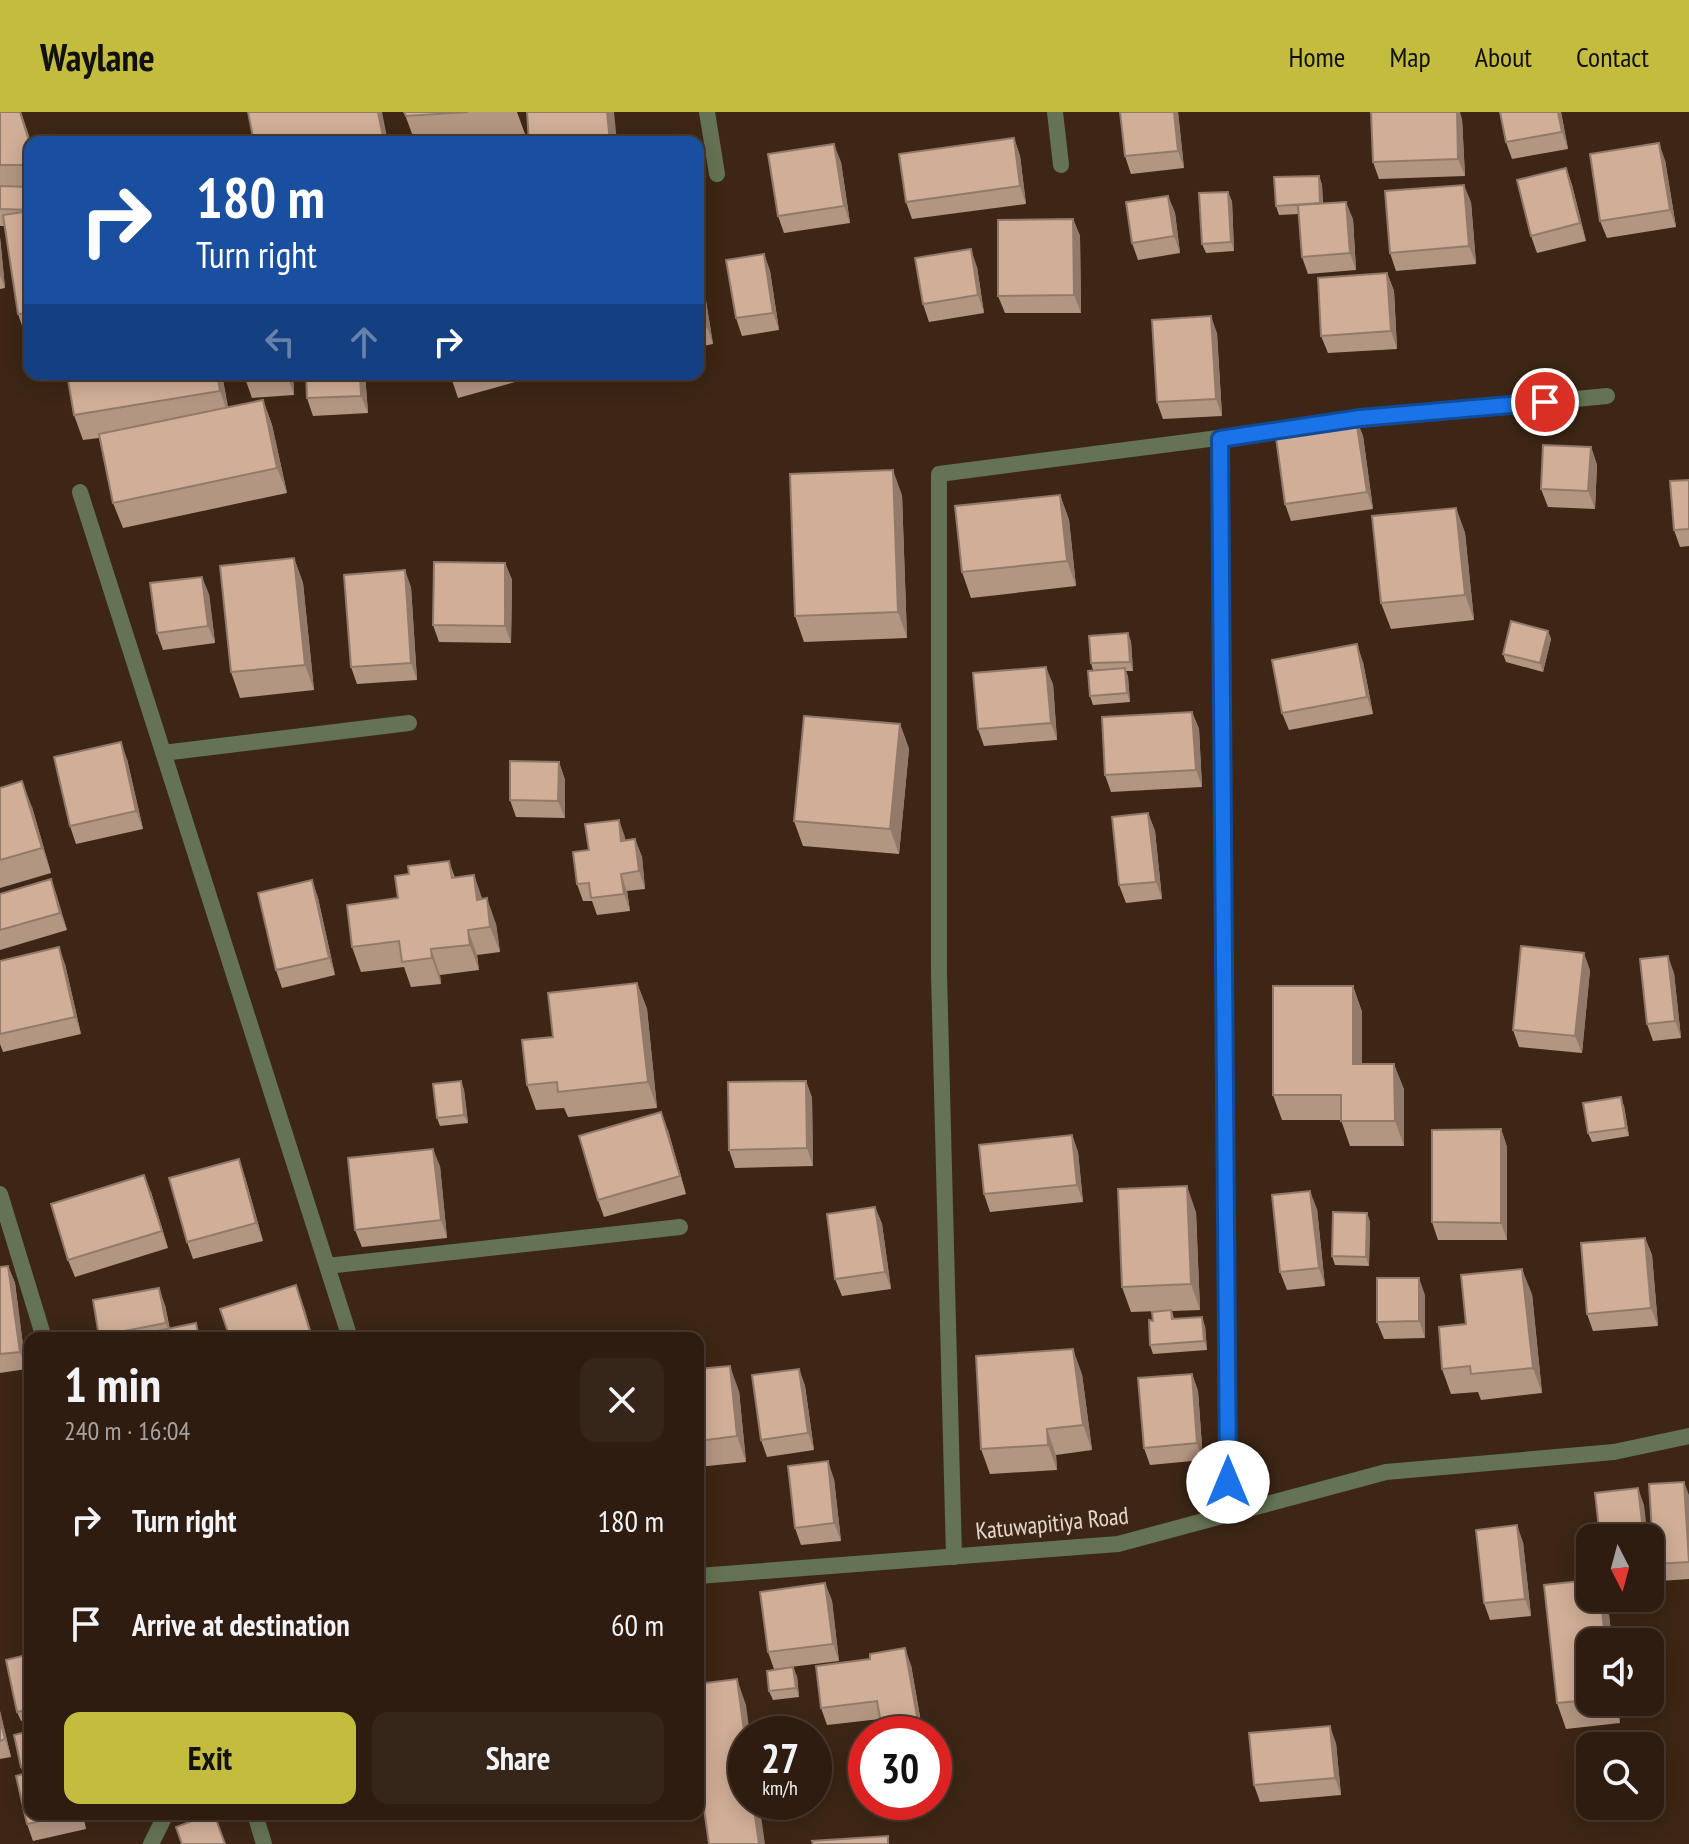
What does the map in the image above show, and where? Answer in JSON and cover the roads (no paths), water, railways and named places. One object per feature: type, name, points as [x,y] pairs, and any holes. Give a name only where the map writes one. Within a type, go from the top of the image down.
[{"type":"street","points":[[707,112],[717,174]]},
{"type":"street","points":[[1055,112],[1061,165]]},
{"type":"street","points":[[954,1557],[939,974],[939,474],[1360,418],[1607,396]]},
{"type":"street","points":[[1220,439],[1228,1514]]},
{"type":"street","points":[[80,492],[348,1332]]},
{"type":"street","points":[[163,753],[409,723]]},
{"type":"street","points":[[0,1194],[42,1332]]},
{"type":"street","points":[[327,1266],[680,1227]]},
{"type":"street","name":"Katuwapitiya Road","points":[[704,1576],[1118,1544],[1386,1472],[1614,1452],[1689,1436]]},
{"type":"street","points":[[151,1844],[163,1820]]},
{"type":"street","points":[[257,1820],[264,1844]]}]
